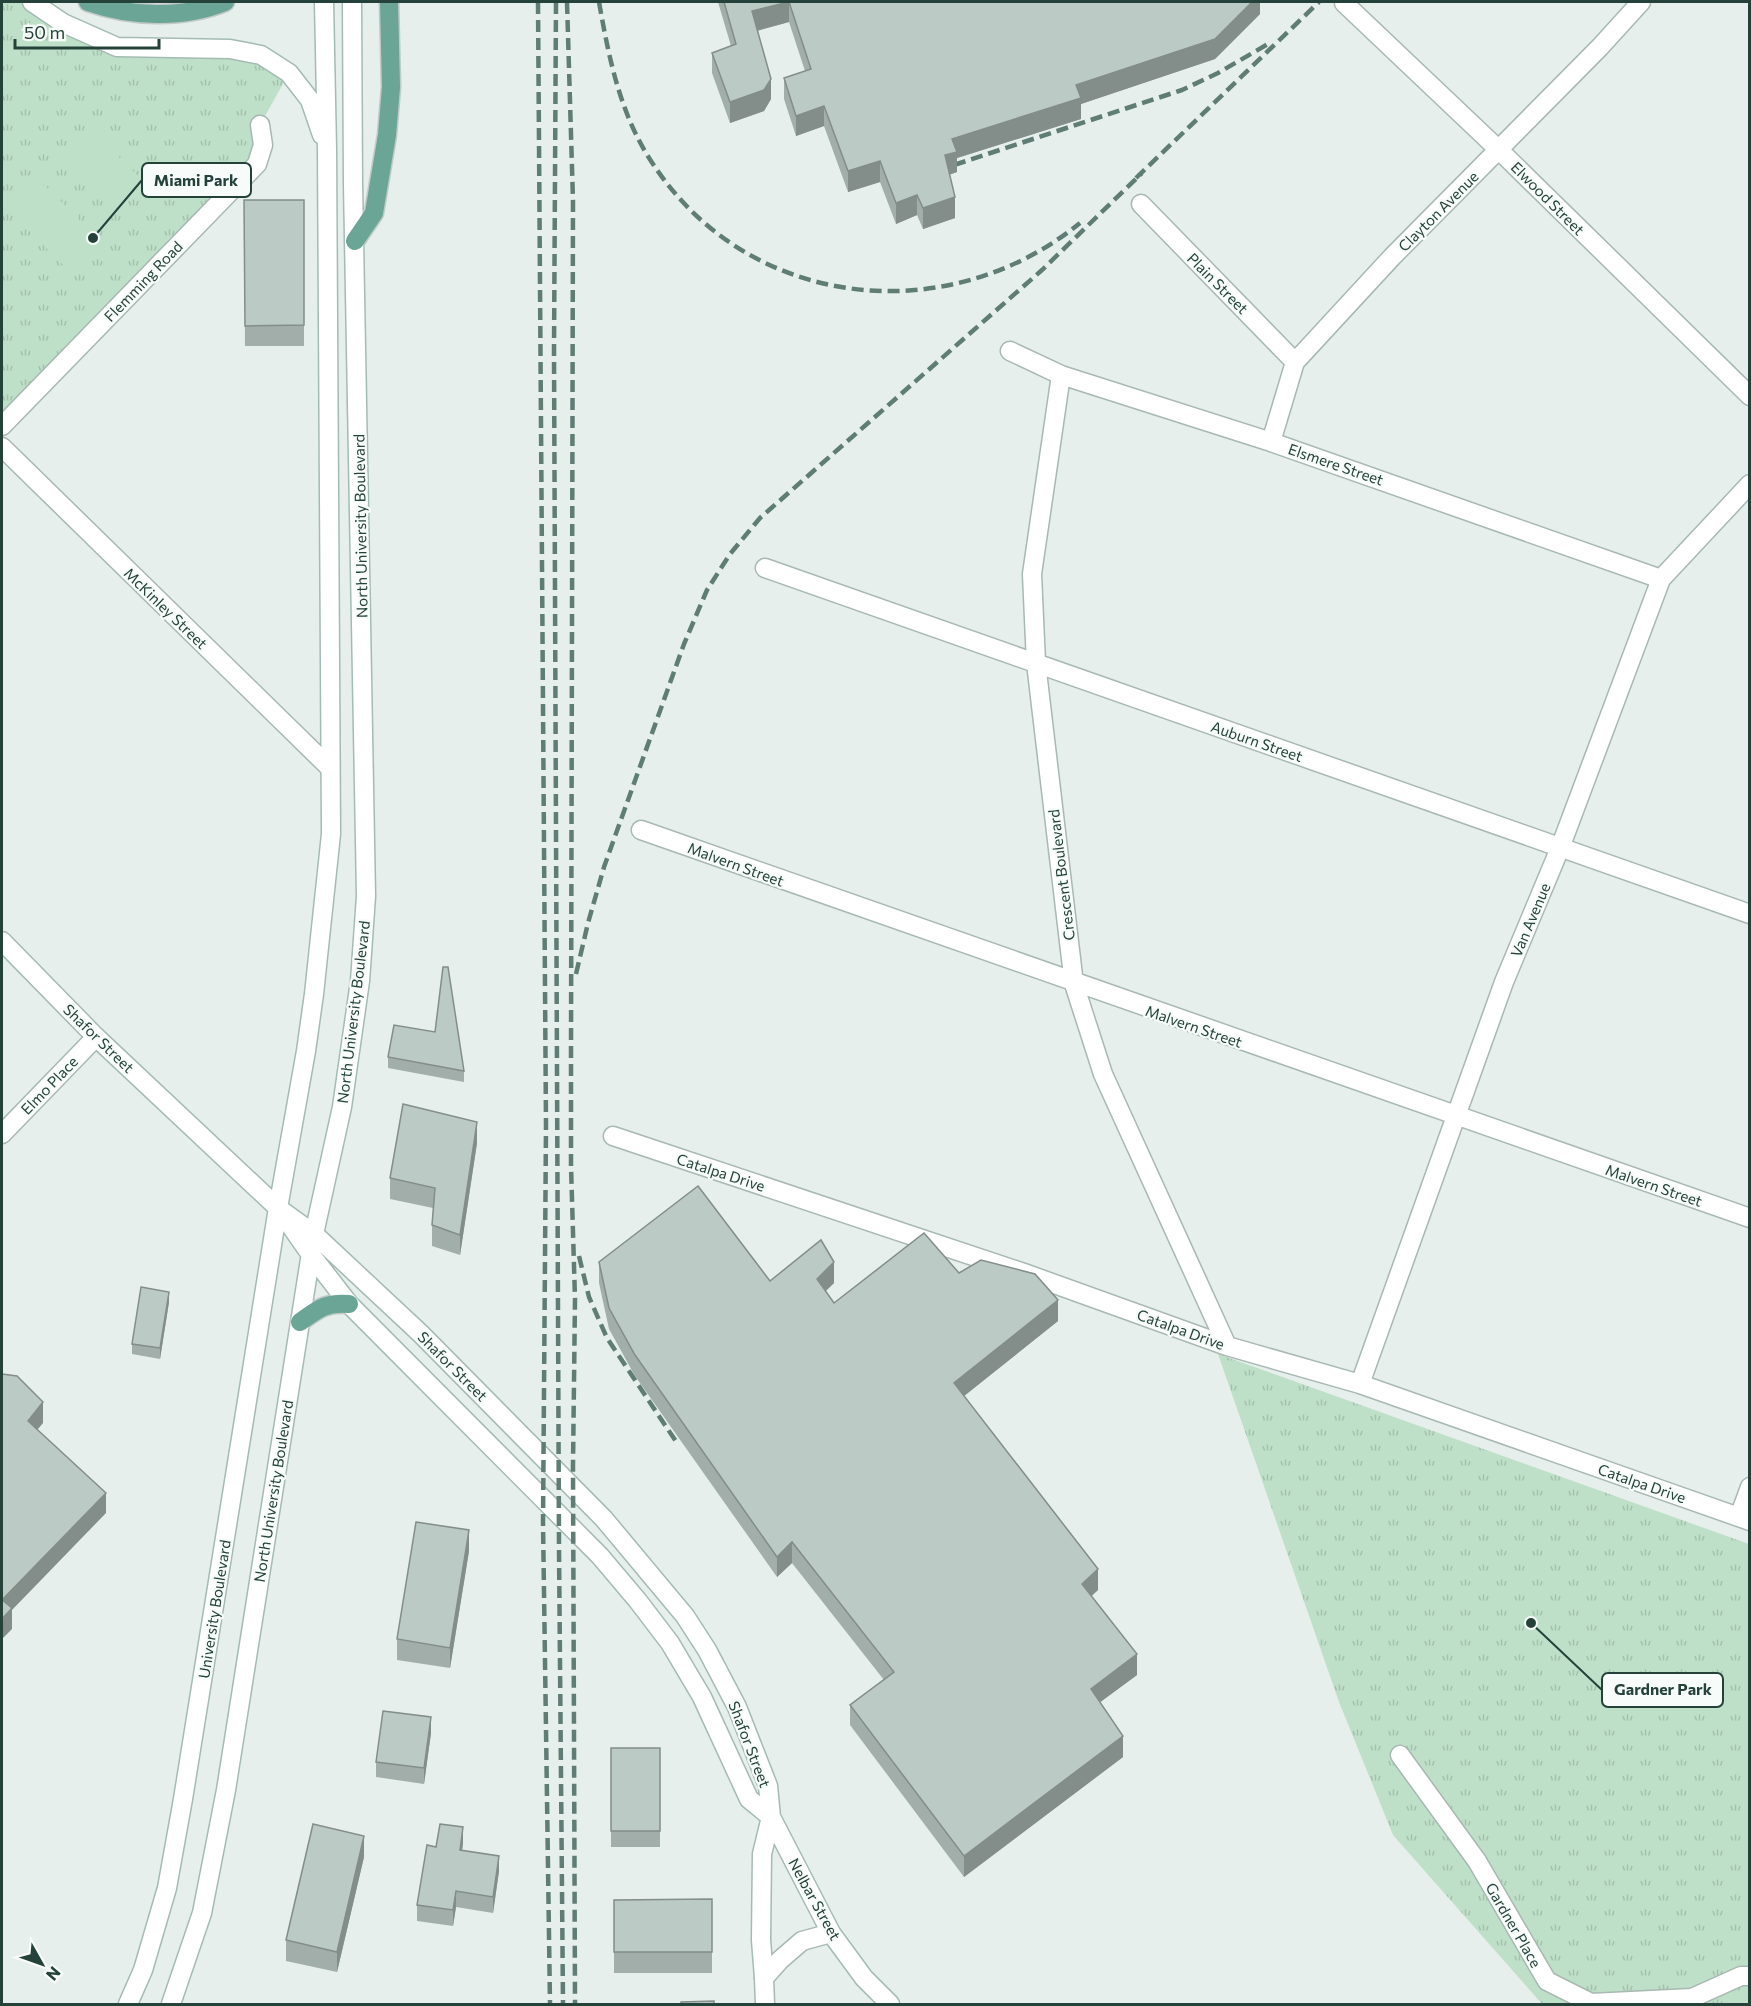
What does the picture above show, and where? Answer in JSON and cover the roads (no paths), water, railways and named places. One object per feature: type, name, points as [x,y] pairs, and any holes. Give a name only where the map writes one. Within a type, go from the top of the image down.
[{"type":"main road","points":[[88,2],[121,10],[160,15],[225,2]]},
{"type":"main road","points":[[171,2],[191,10]]},
{"type":"main road","points":[[355,241],[374,213],[387,135],[391,87],[389,2]]},
{"type":"main road","points":[[300,1322],[320,1307],[334,1303],[349,1304]]},
{"type":"street","points":[[32,2],[63,23],[117,47],[230,49],[261,55],[289,73],[310,100],[327,149]]},
{"type":"street","name":"North University Boulevard","points":[[278,1208],[306,1051],[331,834],[324,2]]},
{"type":"street","name":"North University Boulevard","points":[[171,2004],[202,1913],[223,1806],[314,1234],[342,1107],[360,981],[366,896],[352,2]]},
{"type":"street","name":"Clayton Avenue","points":[[1271,442],[1295,362],[1392,257],[1499,150],[1641,2]]},
{"type":"street","name":"Elwood Street","points":[[1344,3],[1499,150],[1749,396]]},
{"type":"street","name":"Flemming Road","points":[[2,426],[256,164],[263,145],[260,125]]},
{"type":"street","name":"Plain Street","points":[[1141,204],[1295,362]]},
{"type":"street","name":"Elsmere Street","points":[[1011,351],[1061,375],[1271,442],[1661,579]]},
{"type":"street","name":"Crescent Boulevard","points":[[1061,375],[1032,574],[1036,663],[1074,984],[1103,1074],[1227,1346]]},
{"type":"street","name":"McKinley Street","points":[[2,447],[330,768]]},
{"type":"street","name":"Van Avenue","points":[[1360,1384],[1504,982],[1560,848],[1661,579],[1749,484]]},
{"type":"street","name":"Auburn Street","points":[[765,568],[1749,914]]},
{"type":"street","name":"Malvern Street","points":[[641,830],[1074,984],[1749,1218]]},
{"type":"street","name":"Shafor Street","points":[[2,941],[96,1037],[278,1208],[314,1234],[421,1334],[604,1519],[685,1616],[707,1650],[737,1707],[768,1786],[771,1817]]},
{"type":"street","name":"Elmo Place","points":[[2,1134],[96,1037]]},
{"type":"street","name":"Catalpa Drive","points":[[613,1136],[1024,1273],[1227,1346],[1360,1384],[1744,1519]]},
{"type":"street","name":"Shafor Street","points":[[278,1208],[349,1304],[594,1550],[638,1601],[692,1677],[749,1799],[771,1817]]},
{"type":"street","name":"University Boulevard","points":[[128,2004],[143,1970],[167,1888],[278,1208]]},
{"type":"street","points":[[1744,1519],[1749,1487]]},
{"type":"street","name":"Gardner Place","points":[[1400,1755],[1477,1861],[1546,1981],[1591,2003],[1692,1998],[1741,1976],[1749,1976]]},
{"type":"street","points":[[765,2004],[761,1940],[762,1854],[771,1817]]},
{"type":"street","name":"Nelbar Street","points":[[771,1817],[831,1933],[864,1977],[890,2004]]},
{"type":"street","points":[[764,1978],[802,1941],[831,1933]]},
{"type":"railway","points":[[538,2],[546,1126],[543,1523],[550,2004]]},
{"type":"railway","points":[[556,2],[554,352],[563,2004]]},
{"type":"railway","points":[[567,2],[573,201],[571,1166],[575,1299],[573,1466],[575,2004]]},
{"type":"railway","points":[[599,2],[617,86],[632,126],[653,164],[693,213],[742,250],[795,275],[853,289],[912,290],[971,280],[1027,257],[1080,223]]},
{"type":"railway","points":[[1136,178],[1319,2]]},
{"type":"railway","points":[[954,165],[1182,90],[1218,73],[1268,44]]},
{"type":"railway","points":[[576,974],[604,867],[684,644],[707,590],[730,554],[760,518],[1042,270],[1142,173]]},
{"type":"railway","points":[[579,1256],[589,1297],[607,1338],[677,1443]]},
{"type":"place","name":"Miami Park","points":[[93,238]]},
{"type":"place","name":"Gardner Park","points":[[1531,1623]]}]
